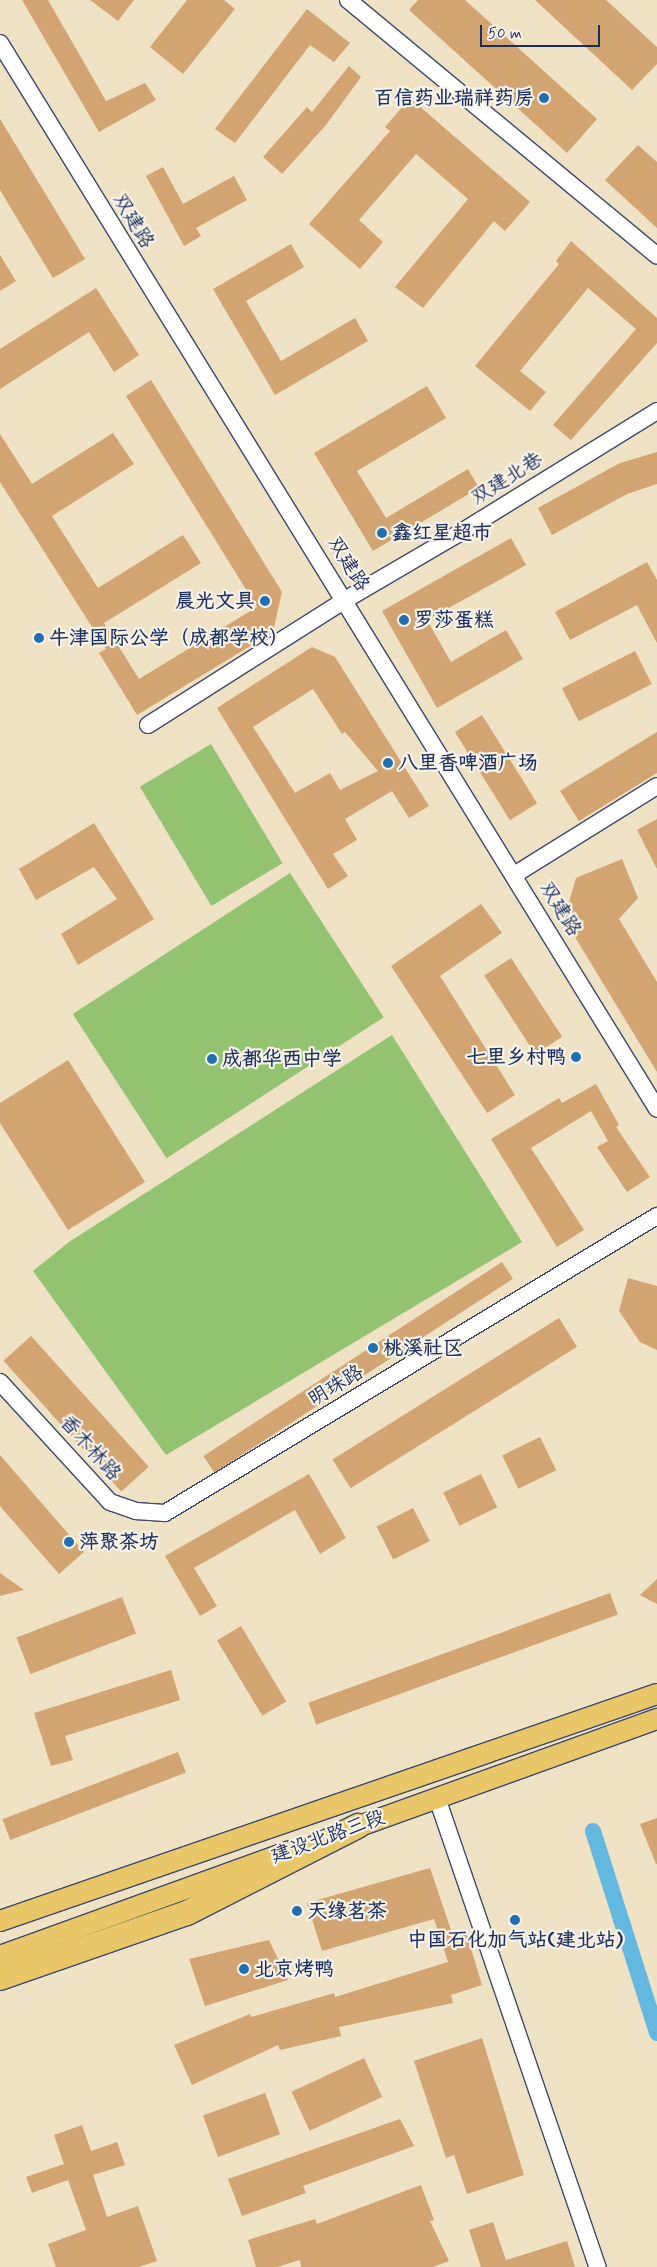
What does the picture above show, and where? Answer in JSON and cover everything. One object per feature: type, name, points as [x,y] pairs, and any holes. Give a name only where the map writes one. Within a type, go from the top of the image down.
[{"type":"highway","points":[[0,1978],[187,1913],[358,1826]]},
{"type":"main road","name":"建设北路三段","points":[[0,1921],[657,1694]]},
{"type":"main road","name":"建设北路三段","points":[[0,1956],[657,1719]]},
{"type":"street","points":[[348,0],[657,256]]},
{"type":"street","name":"双建路","points":[[0,43],[657,1109]]},
{"type":"street","name":"双建北巷","points":[[148,725],[345,600],[458,534],[657,411]]},
{"type":"street","points":[[514,875],[657,786]]},
{"type":"street","name":"明珠路","points":[[165,1513],[657,1216]]},
{"type":"street","name":"香木林路","points":[[0,1382],[110,1502],[136,1511],[165,1513]]},
{"type":"street","points":[[437,1798],[598,2267]]},
{"type":"green space","points":[[211,744],[283,863],[211,906],[140,787]]},
{"type":"green space","points":[[290,873],[384,1017],[166,1158],[73,1014]]},
{"type":"green space","points":[[392,1035],[522,1242],[166,1455],[33,1271],[69,1242]]},
{"type":"building","points":[[22,0],[48,0],[106,101],[145,83],[156,100],[99,132]]},
{"type":"building","points":[[90,0],[134,0],[118,21]]},
{"type":"building","points":[[187,0],[224,0],[235,9],[183,74],[150,47]]},
{"type":"building","points":[[418,0],[465,0],[597,119],[567,153],[409,10]]},
{"type":"building","points":[[535,0],[606,0],[657,47],[657,64],[632,90]]},
{"type":"building","points":[[307,9],[350,43],[334,62],[310,45],[235,143],[215,129]]},
{"type":"building","points":[[349,66],[361,77],[326,125],[282,174],[263,157],[307,107],[312,112]]},
{"type":"building","points":[[410,98],[530,202],[505,231],[494,221],[423,308],[395,287],[468,199],[416,154],[359,220],[383,242],[360,269],[309,224],[390,131],[385,127]]},
{"type":"building","points":[[0,119],[85,259],[53,278],[0,190]]},
{"type":"building","points":[[638,145],[657,162],[657,228],[605,180]]},
{"type":"building","points":[[163,167],[183,204],[234,176],[247,200],[196,228],[201,236],[184,246],[146,176]]},
{"type":"building","points":[[571,241],[657,318],[657,343],[571,440],[553,425],[636,329],[588,288],[520,371],[546,392],[530,411],[475,366],[559,264],[556,261]]},
{"type":"building","points":[[291,244],[304,267],[246,301],[281,361],[355,318],[368,341],[275,395],[213,289]]},
{"type":"building","points":[[0,255],[16,281],[0,291]]},
{"type":"building","points":[[96,288],[139,355],[114,372],[89,332],[0,389],[0,349]]},
{"type":"building","points":[[151,380],[282,592],[273,632],[137,715],[99,653],[106,649],[0,482],[0,434],[32,484],[113,433],[134,464],[52,516],[98,588],[183,535],[201,563],[104,623],[139,679],[257,607],[126,396]]},
{"type":"building","points":[[427,386],[446,418],[357,471],[386,518],[468,469],[479,488],[373,551],[314,453]]},
{"type":"building","points":[[657,452],[657,484],[627,494],[552,535],[538,508],[620,463]]},
{"type":"building","points":[[511,538],[526,565],[427,620],[451,662],[506,630],[523,659],[437,708],[382,611]]},
{"type":"building","points":[[647,562],[657,580],[657,643],[637,605],[570,640],[555,612]]},
{"type":"building","points":[[312,647],[335,657],[429,806],[409,818],[392,791],[345,819],[357,840],[333,854],[348,876],[328,889],[217,708]],"holes":[[[313,689],[342,734],[345,732],[378,771],[340,790],[330,773],[295,793],[253,727]]]},
{"type":"building","points":[[635,651],[652,684],[579,721],[562,688]]},
{"type":"building","points":[[482,715],[537,803],[510,820],[455,732]]},
{"type":"building","points":[[657,732],[657,773],[579,821],[560,791]]},
{"type":"building","points":[[657,819],[657,869],[637,830]]},
{"type":"building","points":[[94,823],[154,919],[78,965],[61,934],[117,899],[94,867],[36,900],[19,869]]},
{"type":"building","points":[[622,859],[638,898],[619,919],[657,982],[657,1072],[564,919],[576,878]]},
{"type":"building","points":[[481,904],[502,933],[440,976],[515,1095],[487,1113],[391,966]]},
{"type":"building","points":[[511,958],[562,1037],[535,1054],[484,975]]},
{"type":"building","points":[[68,1060],[145,1182],[68,1230],[0,1123],[0,1103]]},
{"type":"building","points":[[596,1084],[619,1125],[616,1127],[650,1177],[627,1192],[597,1147],[608,1141],[591,1111],[531,1148],[584,1230],[557,1247],[491,1139],[559,1098],[562,1103]]},
{"type":"building","points":[[502,1262],[513,1279],[214,1473],[203,1456]]},
{"type":"building","points":[[628,1278],[657,1286],[657,1350],[640,1342],[619,1311]]},
{"type":"building","points":[[559,1318],[577,1347],[351,1488],[333,1459]]},
{"type":"building","points":[[31,1336],[149,1467],[121,1492],[4,1361]]},
{"type":"building","points":[[540,1437],[556,1470],[518,1489],[502,1455]]},
{"type":"building","points":[[0,1455],[84,1552],[59,1574],[0,1506]]},
{"type":"building","points":[[309,1474],[346,1538],[320,1554],[295,1510],[194,1568],[217,1606],[200,1616],[165,1556]]},
{"type":"building","points":[[481,1474],[497,1507],[459,1526],[443,1492]]},
{"type":"building","points":[[413,1508],[430,1541],[393,1560],[376,1527]]},
{"type":"building","points":[[0,1573],[24,1590],[0,1596]]},
{"type":"building","points":[[657,1579],[657,1604],[640,1595]]},
{"type":"building","points":[[610,1593],[618,1615],[316,1724],[308,1703]]},
{"type":"building","points":[[122,1597],[136,1633],[30,1674],[17,1637]]},
{"type":"building","points":[[241,1626],[286,1701],[262,1716],[217,1640]]},
{"type":"building","points":[[171,1670],[180,1700],[65,1736],[73,1760],[51,1766],[34,1713]]},
{"type":"building","points":[[178,1752],[186,1773],[10,1840],[2,1819]]},
{"type":"building","points":[[657,1818],[657,1864],[656,1864],[640,1824]]},
{"type":"building","points":[[430,1868],[453,1936],[466,1932],[482,1985],[451,1995],[453,2003],[339,2027],[341,2036],[280,2050],[278,2045],[192,2085],[174,2045],[250,2014],[251,2017],[334,1993],[335,1997],[448,1962],[434,1919],[322,1951],[307,1903]]},
{"type":"building","points":[[269,1940],[288,1980],[205,2006],[189,1959]]},
{"type":"building","points":[[482,2038],[524,2175],[467,2194],[454,2155],[446,2158],[414,2061]]},
{"type":"building","points":[[364,2058],[382,2097],[310,2131],[291,2092]]},
{"type":"building","points":[[265,2093],[280,2134],[218,2157],[203,2116]]},
{"type":"building","points":[[400,2119],[414,2146],[303,2186],[306,2193],[242,2216],[228,2179]]},
{"type":"building","points":[[82,2125],[91,2151],[117,2142],[125,2165],[93,2175],[107,2217],[138,2206],[157,2261],[139,2267],[56,2267],[48,2244],[86,2230],[68,2180],[32,2193],[26,2177],[64,2164],[54,2135]]},
{"type":"building","points":[[421,2185],[434,2220],[430,2221],[449,2261],[433,2267],[301,2267],[300,2260],[277,2267],[256,2267],[248,2240],[315,2219],[317,2224]]},
{"type":"building","points":[[493,2222],[506,2260],[567,2241],[575,2267],[481,2267],[469,2230]]},
{"type":"waterway","points":[[593,1831],[657,2033]]},
{"type":"place","name":"百信药业瑞祥药房","points":[[544,98]]},
{"type":"place","name":"鑫红星超市","points":[[382,533]]},
{"type":"place","name":"晨光文具","points":[[265,601]]},
{"type":"place","name":"罗莎蛋糕","points":[[404,620]]},
{"type":"place","name":"牛津国际公学（成都学校）","points":[[39,638]]},
{"type":"place","name":"八里香啤酒广场","points":[[388,763]]},
{"type":"place","name":"七里乡村鸭","points":[[576,1057]]},
{"type":"place","name":"成都华西中学","points":[[212,1059]]},
{"type":"place","name":"桃溪社区","points":[[373,1348]]},
{"type":"place","name":"萍聚茶坊","points":[[69,1542]]},
{"type":"place","name":"天缘茗茶","points":[[297,1911]]},
{"type":"place","name":"中国石化加气站(建北站)","points":[[515,1920]]},
{"type":"place","name":"北京烤鸭","points":[[244,1969]]}]
